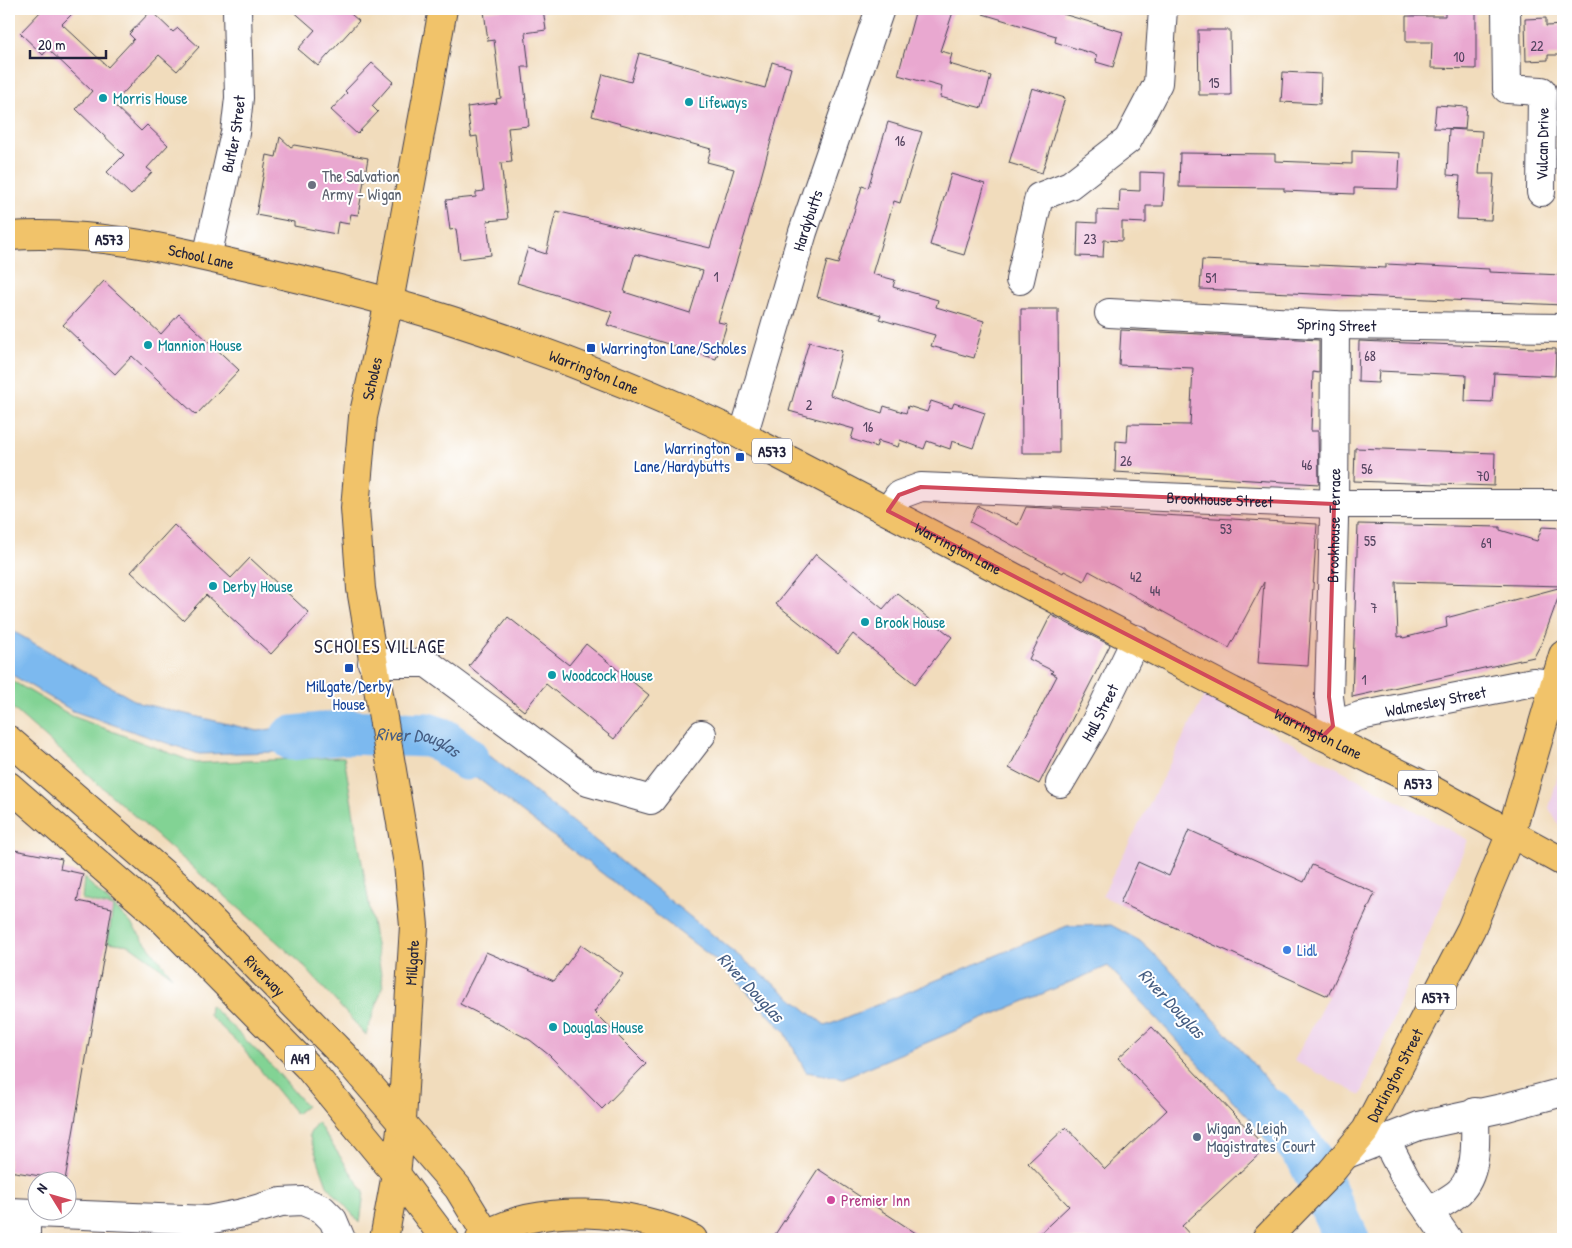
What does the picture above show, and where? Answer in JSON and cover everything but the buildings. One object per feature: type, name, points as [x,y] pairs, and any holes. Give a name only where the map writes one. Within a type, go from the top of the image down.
[{"type":"main road","name":"Scholes","points":[[388,751],[372,663],[356,542],[356,484],[363,417],[389,302],[443,9]]},
{"type":"main road","name":"School Lane","points":[[9,236],[61,234],[133,242],[207,257],[389,302]]},
{"type":"main road","name":"Warrington Lane","points":[[389,302],[492,334],[584,368],[688,410],[743,436],[1136,640],[1328,731],[1423,786],[1511,833]]},
{"type":"main road","name":"A577","points":[[1511,833],[1563,655]]},
{"type":"main road","name":"Riverway","points":[[9,740],[192,900],[346,1057],[402,1120],[458,1188],[485,1238]]},
{"type":"main road","name":"Millgate","points":[[384,1239],[396,1174],[402,1120],[414,926],[408,864],[388,751]]},
{"type":"main road","name":"A49","points":[[9,786],[162,919],[308,1067],[396,1174],[445,1239]]},
{"type":"main road","name":"A573","points":[[1511,833],[1563,862]]},
{"type":"main road","name":"Darlington Street","points":[[1266,1239],[1340,1163],[1370,1122],[1471,929],[1511,833]]},
{"type":"main road","points":[[485,1238],[519,1220],[585,1214],[633,1220],[660,1226],[693,1239]]},
{"type":"street","name":"Butler Street","points":[[207,257],[230,160],[238,107],[237,9]]},
{"type":"street","name":"Hardybutts","points":[[743,436],[803,232],[880,9]]},
{"type":"street","points":[[1020,280],[1039,197],[1070,185],[1128,140],[1158,83],[1163,9]]},
{"type":"street","name":"Vulcan Drive","points":[[1506,9],[1507,89],[1542,91],[1541,192]]},
{"type":"street","name":"Spring Street","points":[[1109,312],[1335,325],[1563,328]]},
{"type":"street","name":"Brookhouse Terrace","points":[[1328,731],[1334,504],[1335,325]]},
{"type":"street","name":"Brookhouse Street","points":[[888,511],[899,495],[921,487],[1334,504],[1563,504]]},
{"type":"street","name":"Hall Street","points":[[1060,783],[1094,725],[1136,640]]},
{"type":"street","points":[[372,663],[427,663],[588,782],[650,800],[702,734]]},
{"type":"street","name":"Walmesley Street","points":[[1328,731],[1360,716],[1533,682],[1554,684]]},
{"type":"street","points":[[1340,1163],[1419,1126],[1476,1112],[1507,1107],[1563,1092]]},
{"type":"street","points":[[1429,1212],[1457,1194],[1465,1185],[1471,1173],[1476,1112]]},
{"type":"street","points":[[1393,1154],[1448,1239]]},
{"type":"street","points":[[20,1222],[208,1220],[243,1213],[281,1202],[303,1201],[313,1203],[333,1220],[341,1239]]},
{"type":"highlighted area","points":[[921,487],[1334,504],[1329,697],[1333,726],[1323,736],[888,511],[899,495]]},
{"type":"shaded area","points":[[1205,695],[1468,840],[1361,1095],[1294,1061],[1328,996],[1102,896]]},
{"type":"shaded area","points":[[1563,757],[1563,827],[1558,824],[1549,808]]},
{"type":"green space","points":[[9,679],[72,716],[196,763],[344,757],[383,986],[366,1035],[301,963],[9,705]]},
{"type":"green space","points":[[84,878],[129,921],[172,976],[129,945],[108,942],[113,907],[82,900]]},
{"type":"green space","points":[[210,1005],[273,1067],[306,1106],[296,1114],[240,1045],[209,1015]]},
{"type":"green space","points":[[317,1122],[364,1192],[360,1223],[327,1185],[309,1135]]},
{"type":"water","points":[[9,629],[139,703],[258,731],[351,717],[358,750],[199,754],[73,711],[9,673]]},
{"type":"water","points":[[433,717],[464,735],[826,1026],[1067,926],[1111,925],[1140,941],[1172,971],[1323,1144],[1299,1172],[1108,966],[843,1078],[806,1072],[785,1032],[721,964],[451,758],[414,752],[408,719]]},
{"type":"water","points":[[1341,1203],[1357,1239],[1332,1239],[1323,1221]]},
{"type":"waterway","name":"River Douglas","points":[[292,738],[347,732],[427,735],[442,740],[466,758]]},
{"type":"waterway","name":"River Douglas","points":[[1272,1112],[1308,1156],[1347,1239]]},
{"type":"place","name":"Morris House","points":[[103,98]]},
{"type":"place","name":"Lifeways","points":[[689,102]]},
{"type":"place","name":"The Salvation Army - Wigan","points":[[312,185]]},
{"type":"place","name":"Mannion House","points":[[148,345]]},
{"type":"place","name":"Warrington Lane/Scholes","points":[[591,348]]},
{"type":"place","name":"Warrington Lane/Hardybutts","points":[[740,457]]},
{"type":"place","name":"Derby House","points":[[213,586]]},
{"type":"place","name":"Brook House","points":[[865,622]]},
{"type":"place","name":"Millgate/Derby House","points":[[349,668]]},
{"type":"place","name":"Woodcock House","points":[[552,675]]},
{"type":"place","name":"Lidl","points":[[1287,950]]},
{"type":"place","name":"Douglas House","points":[[553,1027]]},
{"type":"place","name":"Wigan & Leigh Magistrates' Court","points":[[1197,1137]]},
{"type":"place","name":"Premier Inn","points":[[831,1200]]},
{"type":"district","name":"SCHOLES VILLAGE","points":[[380,646]]}]
